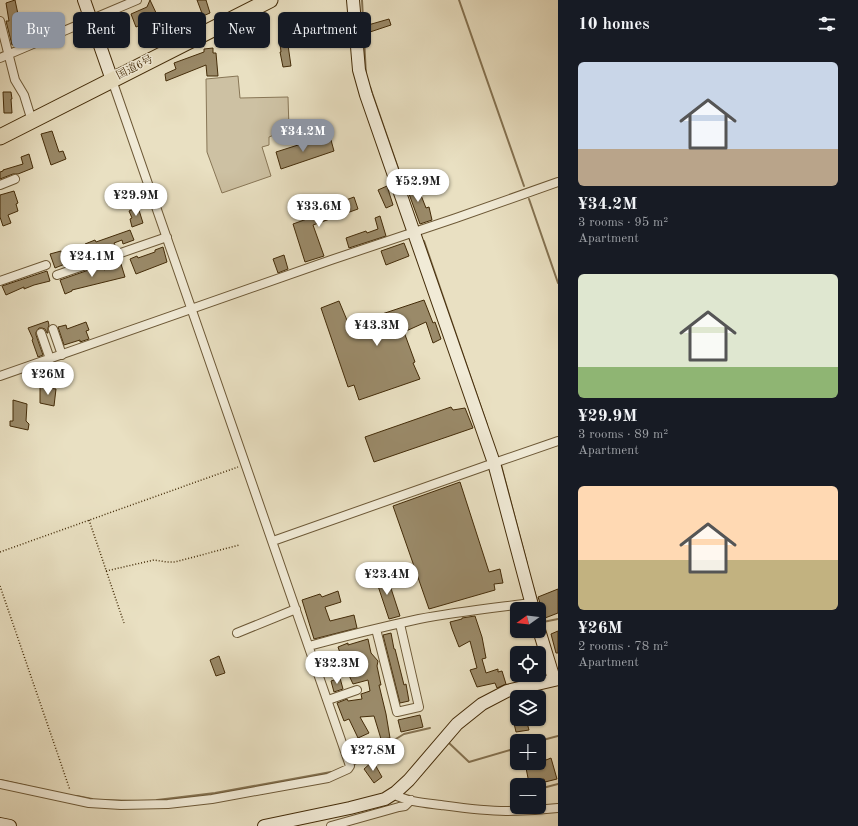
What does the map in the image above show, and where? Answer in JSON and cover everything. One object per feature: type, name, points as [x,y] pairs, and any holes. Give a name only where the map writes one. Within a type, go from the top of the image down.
[{"type":"highway","name":"国道6号","points":[[0,137],[270,0]]},
{"type":"street","points":[[84,0],[88,12]]},
{"type":"street","points":[[109,12],[137,0]]},
{"type":"street","points":[[353,0],[359,70],[366,95],[494,463],[531,602]]},
{"type":"street","points":[[0,21],[4,56],[24,95],[32,121]]},
{"type":"street","points":[[4,56],[73,27]]},
{"type":"street","points":[[0,784],[89,803],[121,805],[168,804],[212,799],[328,778],[348,769],[350,766],[101,48]]},
{"type":"street","points":[[0,185],[15,179]]},
{"type":"street","points":[[0,376],[558,182]]},
{"type":"street","points":[[57,275],[167,237]]},
{"type":"street","points":[[0,281],[46,265]]},
{"type":"street","points":[[53,329],[62,355]]},
{"type":"street","points":[[41,333],[50,359]]},
{"type":"street","points":[[273,542],[558,441]]},
{"type":"street","points":[[237,633],[296,608]]},
{"type":"street","points":[[309,646],[420,619],[475,610],[510,608]]},
{"type":"street","points":[[376,629],[397,712],[419,707],[400,624]]},
{"type":"street","points":[[264,826],[372,803],[385,799],[393,794],[409,780],[457,724],[482,704],[507,691],[556,679],[542,638]]},
{"type":"street","points":[[318,673],[344,664]]},
{"type":"street","points":[[328,700],[357,690]]},
{"type":"street","points":[[393,794],[418,802],[473,809],[532,811],[558,808]]},
{"type":"street","points":[[331,826],[405,806],[411,800]]},
{"type":"street","points":[[0,824],[10,826]]},
{"type":"path","points":[[0,552],[246,465]]},
{"type":"path","points":[[89,520],[124,623]]},
{"type":"path","points":[[106,570],[154,560],[175,562],[239,545]]},
{"type":"path","points":[[0,586],[73,800]]},
{"type":"shaded area","points":[[238,76],[240,98],[288,97],[289,129],[269,137],[269,145],[262,147],[271,176],[222,193],[207,152],[206,79]]},
{"type":"building","points":[[15,0],[18,12],[12,12],[12,45],[6,21],[9,21],[6,3]]},
{"type":"building","points":[[150,0],[156,12],[138,12],[138,26],[136,27],[131,14],[147,7]]},
{"type":"building","points":[[197,0],[206,0],[210,13],[206,15],[206,12],[202,12]]},
{"type":"building","points":[[389,19],[391,25],[371,32],[371,24]]},
{"type":"building","points":[[213,48],[213,53],[216,53],[218,76],[207,76],[206,65],[166,81],[165,74],[176,69],[174,63],[204,52],[204,49]]},
{"type":"building","points":[[281,48],[288,48],[291,66],[283,67]]},
{"type":"building","points":[[3,92],[11,92],[12,113],[4,113]]},
{"type":"building","points":[[52,131],[59,152],[63,151],[66,159],[51,165],[41,134]]},
{"type":"building","points":[[317,139],[319,144],[331,140],[334,151],[281,169],[276,152]]},
{"type":"building","points":[[29,154],[33,168],[0,179],[0,172],[23,164],[21,157]]},
{"type":"building","points":[[415,180],[426,208],[429,207],[432,220],[420,224],[405,183]]},
{"type":"building","points":[[387,186],[393,205],[386,208],[378,190]]},
{"type":"building","points":[[14,191],[18,203],[16,204],[18,211],[8,215],[11,223],[3,226],[0,217],[0,195]]},
{"type":"building","points":[[354,197],[358,209],[313,225],[324,256],[305,262],[293,224],[318,215],[316,211]]},
{"type":"building","points":[[138,207],[143,223],[132,227],[130,219],[132,218],[129,211]]},
{"type":"building","points":[[380,216],[386,236],[349,248],[346,238],[366,231],[367,233],[378,229],[375,218]]},
{"type":"building","points":[[130,230],[134,240],[123,244],[122,240],[114,243],[116,247],[90,257],[85,244],[95,240],[96,242]]},
{"type":"building","points":[[404,243],[409,256],[386,265],[381,251]]},
{"type":"building","points":[[163,247],[167,262],[136,274],[130,259],[155,252],[155,250]]},
{"type":"building","points":[[61,251],[65,264],[55,268],[50,254]]},
{"type":"building","points":[[284,255],[288,269],[278,273],[273,259]]},
{"type":"building","points":[[121,264],[125,277],[72,290],[65,294],[60,280],[103,265],[104,270]]},
{"type":"building","points":[[47,271],[50,281],[24,289],[24,287],[6,295],[2,286]]},
{"type":"building","points":[[424,300],[433,323],[435,322],[441,339],[433,343],[426,322],[404,332],[415,362],[413,363],[420,379],[359,400],[354,385],[348,387],[321,308],[339,301],[349,325]]},
{"type":"building","points":[[48,321],[48,333],[42,328],[39,328],[36,332],[43,355],[38,357],[28,328]]},
{"type":"building","points":[[86,322],[89,330],[86,331],[89,339],[64,345],[58,327],[66,325],[67,329]]},
{"type":"building","points":[[40,387],[56,389],[54,406],[40,403]]},
{"type":"building","points":[[13,400],[27,404],[26,421],[29,424],[28,430],[10,426],[10,421],[13,421]]},
{"type":"building","points":[[451,407],[453,410],[465,408],[473,428],[374,462],[365,437]]},
{"type":"building","points":[[460,482],[489,572],[500,569],[503,583],[494,584],[495,590],[429,609],[393,506]]},
{"type":"building","points":[[386,573],[400,616],[389,619],[375,577]]},
{"type":"building","points":[[558,589],[558,613],[546,618],[546,602],[540,602],[538,597]]},
{"type":"building","points":[[338,591],[341,602],[325,607],[330,621],[354,615],[357,628],[314,639],[302,600],[320,594],[322,597]]},
{"type":"building","points":[[475,616],[482,637],[486,658],[482,659],[486,673],[498,669],[498,672],[502,671],[506,684],[497,688],[495,683],[477,687],[470,670],[477,668],[470,641],[459,647],[452,629],[450,622]]},
{"type":"building","points":[[558,631],[558,653],[556,653],[551,634]]},
{"type":"building","points":[[391,633],[404,685],[406,684],[409,701],[400,703],[383,635]]},
{"type":"building","points":[[368,639],[371,653],[378,661],[377,666],[381,685],[379,685],[390,738],[381,739],[374,716],[360,717],[369,733],[358,738],[349,719],[344,721],[337,703],[347,699],[348,701],[362,699],[361,694],[370,691],[368,680],[353,684],[346,669],[349,662],[342,659],[338,647],[348,643],[348,645]]},
{"type":"building","points":[[219,656],[225,673],[216,676],[210,660]]},
{"type":"building","points":[[340,678],[343,689],[334,692],[331,681]]},
{"type":"building","points":[[420,715],[423,727],[401,732],[398,720]]},
{"type":"building","points":[[515,726],[528,726],[529,730],[516,732]]},
{"type":"building","points":[[551,758],[557,779],[546,782],[546,778],[528,778],[526,770],[546,770],[546,760]]},
{"type":"building","points":[[373,761],[382,777],[374,783],[364,769]]},
{"type":"waterway","points":[[362,0],[366,75]]},
{"type":"waterway","points":[[459,0],[524,186]]},
{"type":"waterway","points":[[370,87],[399,171]]},
{"type":"waterway","points":[[529,199],[558,283]]},
{"type":"waterway","points":[[424,241],[487,425]]},
{"type":"waterway","points":[[501,465],[527,564]]},
{"type":"waterway","points":[[533,587],[543,622],[558,619]]},
{"type":"waterway","points":[[355,764],[404,734],[430,728]]},
{"type":"waterway","points":[[546,739],[558,736]]},
{"type":"waterway","points":[[449,743],[469,762],[510,750]]},
{"type":"waterway","points":[[157,800],[215,793],[331,772]]},
{"type":"waterway","points":[[0,780],[27,786]]},
{"type":"waterway","points":[[546,787],[558,784]]},
{"type":"waterway","points":[[77,796],[92,799]]},
{"type":"waterway","points":[[97,800],[138,801]]}]
